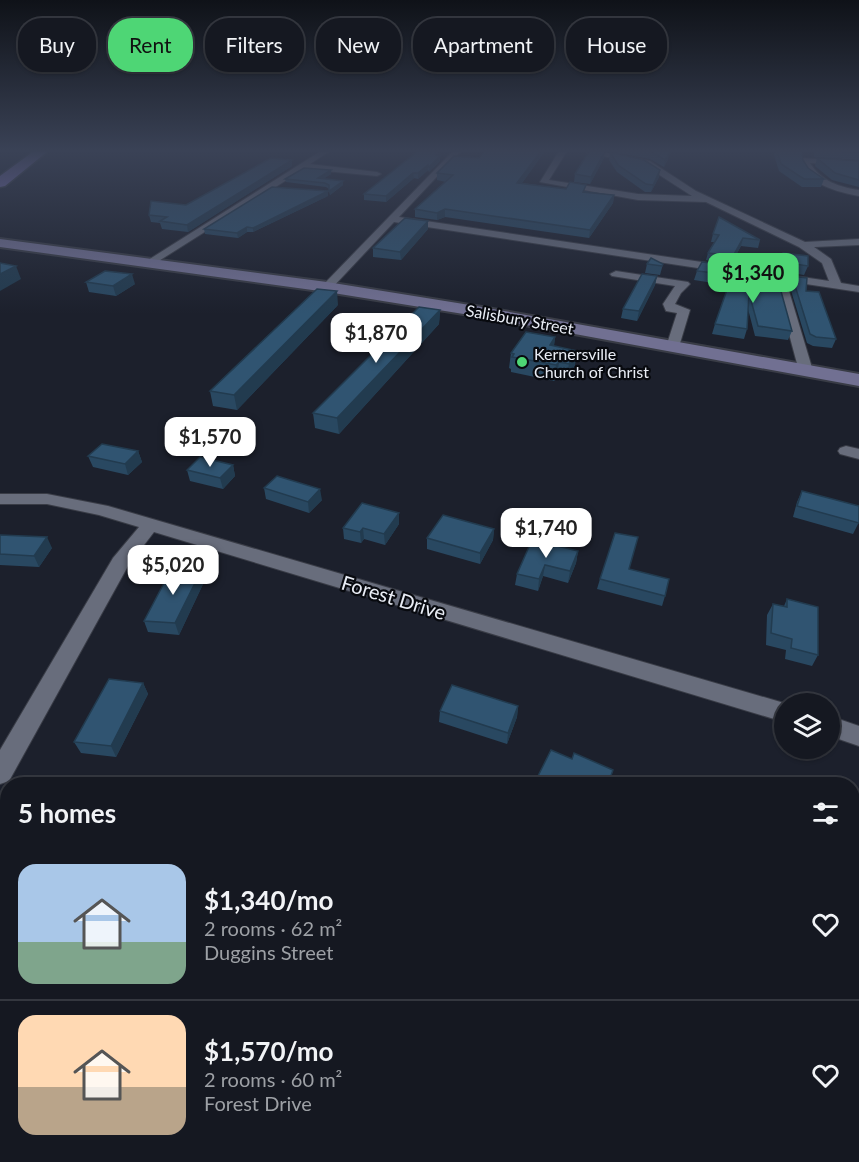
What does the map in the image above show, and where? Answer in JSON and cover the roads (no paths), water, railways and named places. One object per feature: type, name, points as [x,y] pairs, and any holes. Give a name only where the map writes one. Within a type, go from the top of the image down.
[{"type":"main road","name":"Salisbury Street","points":[[1,244],[150,262],[476,310],[859,381]]},
{"type":"street","points":[[150,262],[240,205]]},
{"type":"street","points":[[327,287],[405,205]]},
{"type":"street","points":[[721,205],[803,245],[827,261],[837,286]]},
{"type":"street","points":[[392,219],[859,289]]},
{"type":"street","points":[[803,245],[859,242]]},
{"type":"street","points":[[616,274],[684,285],[676,291],[669,304],[670,308],[684,310],[673,347]]},
{"type":"street","points":[[781,282],[806,371]]},
{"type":"street","name":"Forest Drive","points":[[0,499],[47,499],[69,502],[774,710]]},
{"type":"street","points":[[0,773],[120,563],[150,525]]},
{"type":"street","points":[[840,729],[859,736]]},
{"type":"place","name":"Kernersville Church of Christ","points":[[522,362]]}]
